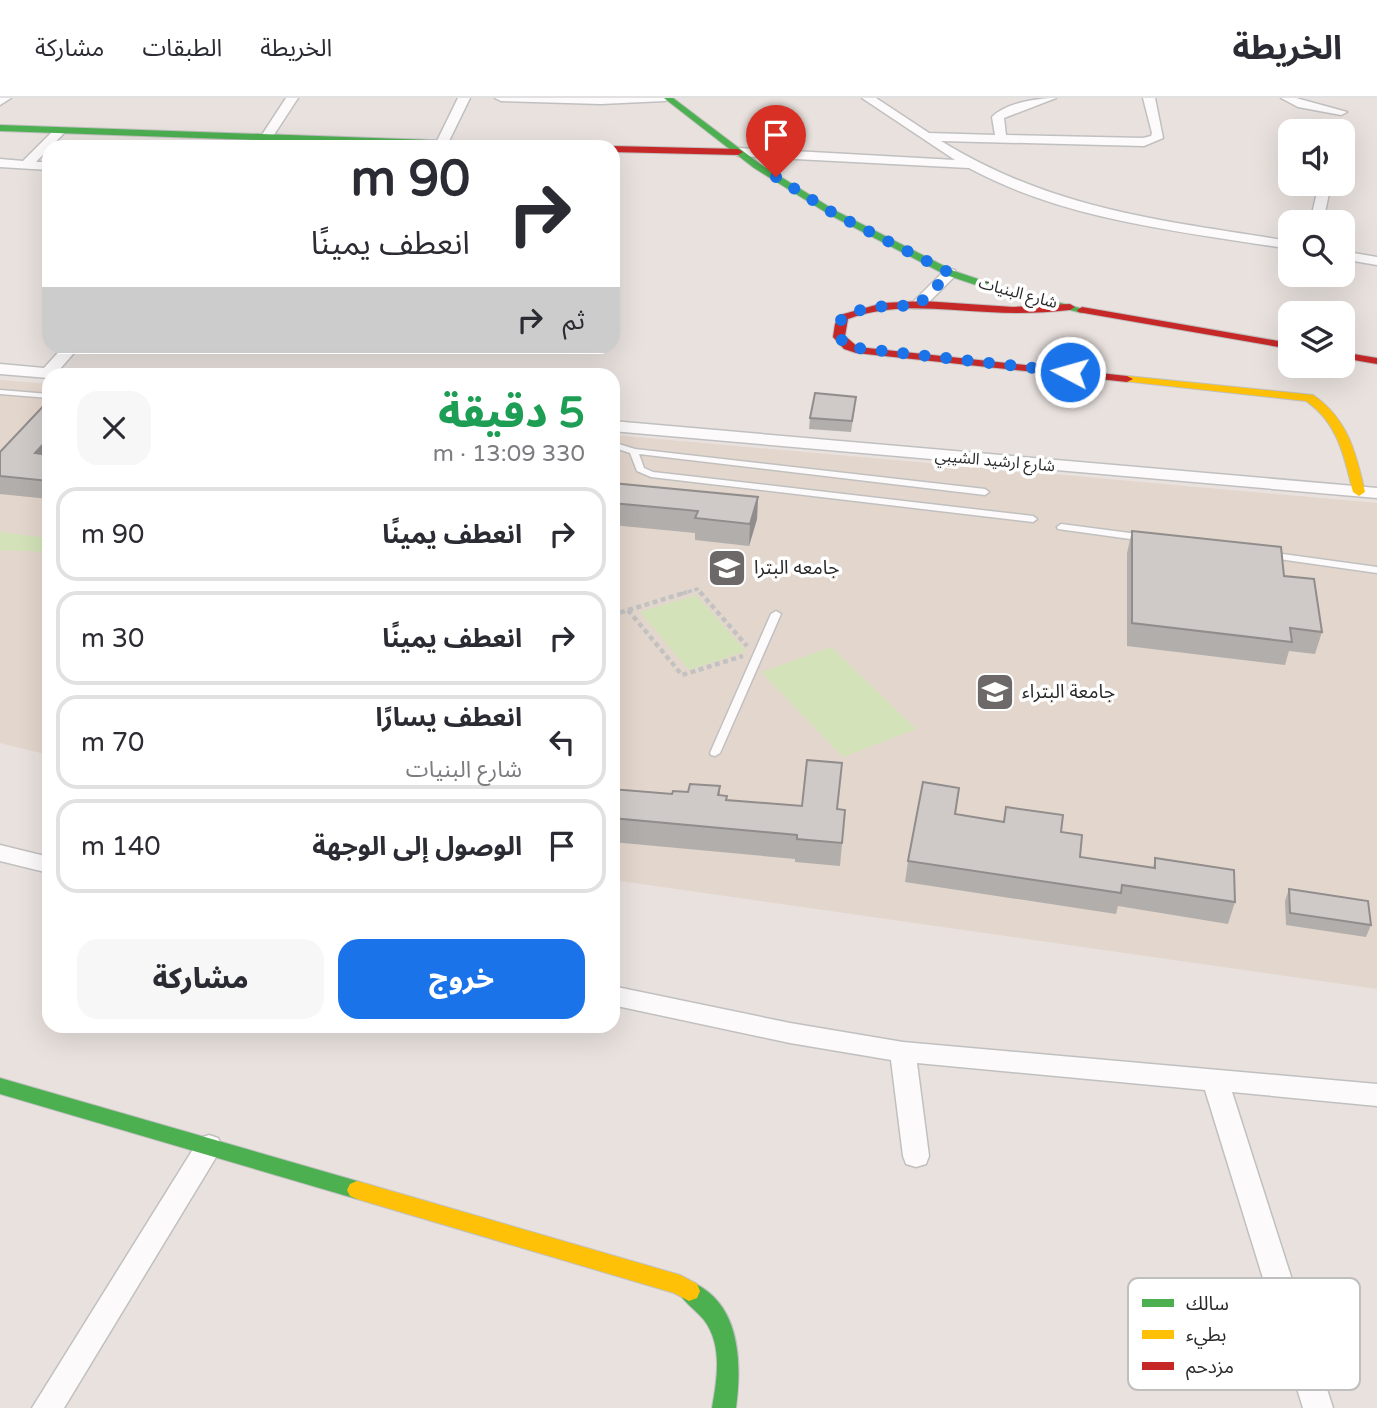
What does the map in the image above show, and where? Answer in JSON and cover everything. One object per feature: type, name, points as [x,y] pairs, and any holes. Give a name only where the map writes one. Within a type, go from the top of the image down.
[{"type":"street","points":[[0,102],[5,98]]},
{"type":"street","points":[[265,140],[292,98]]},
{"type":"street","points":[[443,140],[464,98]]},
{"type":"street","points":[[501,98],[601,101],[666,98]]},
{"type":"street","name":"شارع البنيات","points":[[666,98],[738,152],[833,213],[950,273],[1070,307],[1278,344]]},
{"type":"street","points":[[868,98],[970,164],[1006,181],[1090,208],[1278,243]]},
{"type":"street","points":[[1001,139],[998,117],[1050,98]]},
{"type":"street","points":[[927,137],[1116,143],[1153,141],[1158,133],[1149,98]]},
{"type":"street","points":[[1287,98],[1340,116],[1345,98]]},
{"type":"street","points":[[0,128],[212,140]]},
{"type":"street","points":[[51,140],[60,131]]},
{"type":"street","points":[[26,164],[42,148]]},
{"type":"street","points":[[620,149],[738,152],[970,164]]},
{"type":"street","points":[[0,163],[42,165]]},
{"type":"street","points":[[1355,257],[1377,261]]},
{"type":"street","points":[[918,305],[950,273]]},
{"type":"street","points":[[1070,307],[1006,310],[918,305],[854,312],[840,321],[839,337],[848,347],[856,350],[1309,398],[1327,408],[1343,434],[1359,492]]},
{"type":"street","points":[[1355,357],[1377,361]]},
{"type":"street","points":[[1,370],[42,373]]},
{"type":"street","name":"شارع ارشيد الشيبي","points":[[620,427],[1377,493]]},
{"type":"street","points":[[0,853],[42,863]]},
{"type":"street","points":[[620,997],[790,1033],[903,1052],[1377,1095]]},
{"type":"street","points":[[903,1052],[916,1156]]},
{"type":"street","points":[[1215,1079],[1277,1278]]},
{"type":"street","points":[[0,1086],[680,1285],[710,1308],[727,1339],[730,1366],[724,1408]]},
{"type":"street","points":[[47,1408],[209,1146]]},
{"type":"street","points":[[1312,1390],[1318,1408]]},
{"type":"lane","points":[[0,392],[42,395]]},
{"type":"lane","points":[[620,447],[634,451],[985,492]]},
{"type":"lane","points":[[634,451],[640,469],[651,474],[1033,519]]},
{"type":"lane","points":[[824,494],[826,472]]},
{"type":"lane","points":[[1061,527],[1157,540]]},
{"type":"lane","points":[[1254,553],[1377,570]]},
{"type":"lane","points":[[715,753],[776,614]]},
{"type":"path","points":[[620,612],[628,610],[697,589],[753,652],[682,675],[628,610]]},
{"type":"shaded area","points":[[0,380],[42,383],[42,753],[0,743]]},
{"type":"shaded area","name":"جامعة البتراء","points":[[620,436],[1377,503],[1377,989],[620,881]]},
{"type":"green space","points":[[0,532],[42,537],[42,552],[0,550]]},
{"type":"green space","points":[[696,595],[746,651],[689,670],[640,612]]},
{"type":"green space","points":[[831,647],[916,729],[843,757],[761,672]]},
{"type":"building","points":[[815,393],[856,397],[852,421],[810,418]]},
{"type":"building","points":[[42,407],[42,446],[35,453],[42,454],[42,480],[0,476],[0,452]]},
{"type":"building","points":[[620,484],[758,497],[750,524],[695,518],[698,511],[620,504]]},
{"type":"building","points":[[1132,531],[1281,547],[1284,576],[1314,579],[1322,632],[1290,628],[1292,642],[1132,623]]},
{"type":"building","points":[[807,760],[842,763],[837,809],[845,810],[842,843],[797,839],[797,835],[620,819],[620,790],[672,794],[673,791],[688,792],[690,784],[720,786],[718,795],[727,796],[726,800],[802,806]]},
{"type":"building","points":[[923,782],[959,788],[955,814],[1004,822],[1006,807],[1063,815],[1061,832],[1082,835],[1080,857],[1155,868],[1155,858],[1234,870],[1235,902],[1122,885],[1121,893],[908,861]]},
{"type":"building","points":[[1289,889],[1368,901],[1371,925],[1290,913]]},
{"type":"traffic: fast","points":[[668,98],[757,166],[833,213],[950,273],[1004,291],[1082,310]]},
{"type":"traffic: fast","points":[[0,128],[344,140]]},
{"type":"traffic: fast","points":[[0,1086],[357,1190]]},
{"type":"traffic: fast","points":[[689,1291],[714,1315],[722,1329],[728,1358],[724,1408]]},
{"type":"traffic: slow","points":[[1127,379],[1309,398],[1321,406],[1338,427],[1349,451],[1359,492]]},
{"type":"traffic: slow","points":[[357,1190],[680,1285],[689,1291]]},
{"type":"traffic: jam","points":[[620,149],[738,152]]},
{"type":"traffic: jam","points":[[1070,307],[1013,310],[923,304],[883,306],[844,317],[840,324],[839,337],[848,347],[856,350],[1127,379]]},
{"type":"traffic: jam","points":[[1082,310],[1278,344]]},
{"type":"traffic: jam","points":[[1355,357],[1377,361]]},
{"type":"place","name":"جامعه البترا","points":[[727,568]]},
{"type":"place","name":"جامعة البتراء","points":[[995,692]]},
{"type":"route","points":[[776,177],[833,213],[950,273],[918,305],[868,309],[844,317],[840,321],[839,337],[848,347],[1070,372]]}]
